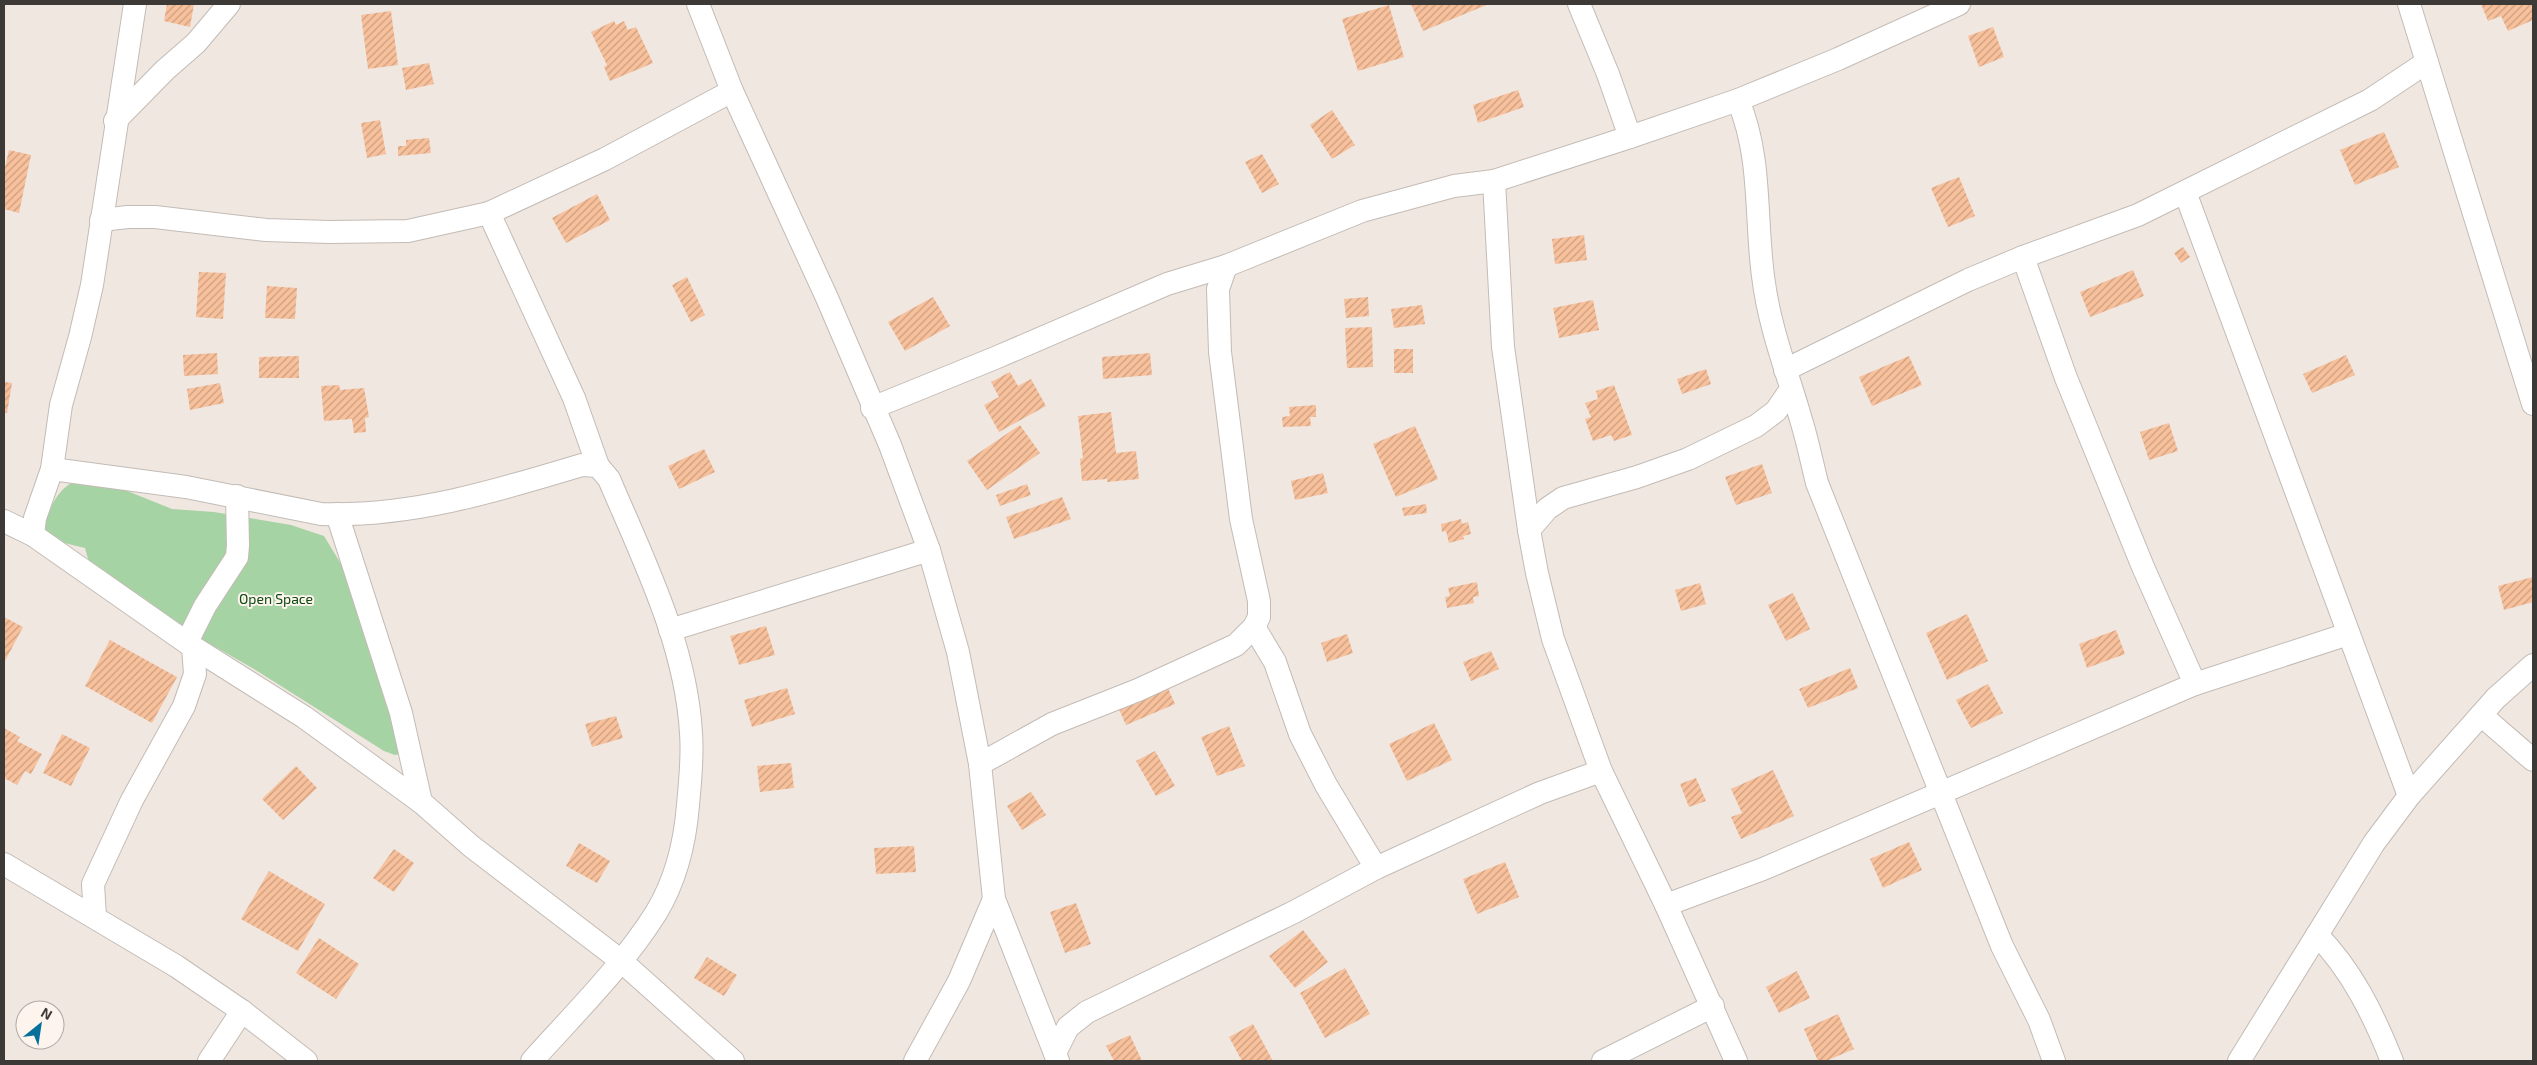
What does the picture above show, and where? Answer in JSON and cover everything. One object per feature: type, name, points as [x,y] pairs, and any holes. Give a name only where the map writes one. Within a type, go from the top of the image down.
[{"type":"street","points":[[33,535],[35,518],[52,469],[61,405],[92,285],[115,121],[135,4]]},
{"type":"street","points":[[115,121],[165,70],[196,43],[229,4]]},
{"type":"street","points":[[698,4],[732,91],[827,298],[872,408],[890,445],[928,550],[958,652],[980,764],[994,899],[1057,1057]]},
{"type":"street","points":[[1579,4],[1608,74],[1630,137]]},
{"type":"street","points":[[872,408],[1158,288],[1226,266],[1362,211],[1454,186],[1494,181],[1738,100],[1838,59],[1959,4]]},
{"type":"street","points":[[2408,4],[2533,404]]},
{"type":"street","points":[[1529,530],[1547,509],[1563,498],[1637,477],[1688,459],[1756,426],[1776,411],[1788,380],[1881,322],[2024,257],[2138,215],[2370,100],[2427,62]]},
{"type":"street","points":[[101,220],[155,217],[266,230],[329,232],[408,231],[489,213],[605,159],[732,91]]},
{"type":"street","points":[[1738,100],[1752,142],[1758,190],[1762,276],[1772,327],[1817,483],[2002,946],[2039,1020],[2054,1061]]},
{"type":"street","points":[[1494,181],[1503,347],[1529,530],[1553,639],[1601,771],[1666,905],[1713,1006],[1736,1061]]},
{"type":"street","points":[[2186,192],[2409,796]]},
{"type":"street","points":[[489,213],[574,398],[598,466],[610,478],[670,630],[683,679],[691,733],[690,782],[685,837],[676,869],[656,912],[620,960],[532,1061]]},
{"type":"street","points":[[2024,257],[2066,378],[2143,567],[2195,684]]},
{"type":"street","points":[[980,764],[1052,724],[1138,690],[1236,645],[1254,627],[1259,617],[1259,601],[1241,518],[1220,352],[1218,289],[1226,266]]},
{"type":"street","points":[[52,469],[236,496],[321,514],[337,514],[382,512],[445,504],[582,465],[598,466]]},
{"type":"street","points":[[95,917],[93,884],[132,800],[184,706],[195,674],[190,644],[205,606],[237,557],[236,496]]},
{"type":"street","points":[[337,514],[401,713],[421,802]]},
{"type":"street","points":[[4,521],[33,535],[190,644],[304,717],[421,802],[471,846],[620,960],[733,1061]]},
{"type":"street","points":[[670,630],[928,550]]},
{"type":"street","points":[[1254,627],[1275,662],[1300,734],[1308,751],[1326,785],[1376,868]]},
{"type":"street","points":[[1666,905],[1763,869],[2195,684],[2348,634]]},
{"type":"street","points":[[2239,1061],[2374,843],[2409,796],[2496,698],[2533,665]]},
{"type":"street","points":[[2482,715],[2533,760]]},
{"type":"street","points":[[1057,1057],[1068,1027],[1087,1012],[1294,912],[1376,868],[1540,793],[1601,771]]},
{"type":"street","points":[[4,864],[176,966],[242,1011],[306,1061]]},
{"type":"street","points":[[915,1061],[959,981],[994,899]]},
{"type":"street","points":[[2317,935],[2332,950],[2351,978],[2380,1030],[2392,1061]]},
{"type":"street","points":[[1603,1061],[1713,1006]]},
{"type":"street","points":[[209,1061],[242,1011]]},
{"type":"green space","name":"Open Space","points":[[90,476],[172,509],[214,512],[291,525],[324,536],[363,600],[408,752],[395,755],[384,751],[254,669],[93,577],[85,548],[60,542],[43,528],[50,509],[64,488],[79,479]]},
{"type":"building","points":[[167,4],[194,4],[190,27],[164,21]]},
{"type":"building","points":[[1411,4],[1489,4],[1423,31]]},
{"type":"building","points":[[2481,4],[2533,4],[2533,20],[2508,31],[2501,16],[2488,21]]},
{"type":"building","points":[[1389,5],[1404,57],[1358,71],[1342,19]]},
{"type":"building","points":[[391,11],[398,65],[368,69],[361,15]]},
{"type":"building","points":[[614,21],[616,25],[624,21],[628,30],[636,27],[653,63],[610,81],[604,67],[607,65],[591,32]]},
{"type":"building","points":[[1993,27],[2004,57],[1979,67],[1968,36]]},
{"type":"building","points":[[429,63],[434,84],[406,90],[402,68]]},
{"type":"building","points":[[1518,90],[1524,107],[1478,123],[1473,105]]},
{"type":"building","points":[[1332,110],[1355,145],[1332,159],[1310,125]]},
{"type":"building","points":[[380,120],[386,154],[367,158],[361,123]]},
{"type":"building","points":[[2384,132],[2399,167],[2355,185],[2340,150]]},
{"type":"building","points":[[429,138],[431,153],[398,156],[398,146],[406,146],[406,140]]},
{"type":"building","points":[[9,150],[31,155],[19,213],[4,209],[4,172]]},
{"type":"building","points":[[1262,154],[1279,184],[1262,193],[1245,162]]},
{"type":"building","points":[[1959,177],[1975,216],[1948,227],[1931,188]]},
{"type":"building","points":[[597,194],[610,220],[566,243],[552,218]]},
{"type":"building","points":[[1584,235],[1587,260],[1555,264],[1552,239]]},
{"type":"building","points":[[2183,247],[2190,257],[2181,263],[2174,253]]},
{"type":"building","points":[[2133,270],[2144,296],[2090,317],[2080,292]]},
{"type":"building","points":[[199,272],[226,273],[223,319],[196,317]]},
{"type":"building","points":[[687,277],[705,315],[691,322],[672,285]]},
{"type":"building","points":[[267,286],[297,288],[295,319],[265,318]]},
{"type":"building","points":[[933,297],[950,326],[905,351],[888,322]]},
{"type":"building","points":[[1368,297],[1369,316],[1346,318],[1344,299]]},
{"type":"building","points":[[1593,300],[1599,330],[1559,338],[1553,308]]},
{"type":"building","points":[[1422,305],[1425,324],[1394,328],[1391,309]]},
{"type":"building","points":[[1372,327],[1373,367],[1347,368],[1345,328]]},
{"type":"building","points":[[1394,349],[1413,349],[1413,373],[1394,373]]},
{"type":"building","points":[[217,353],[218,374],[184,376],[183,355]]},
{"type":"building","points":[[1150,353],[1152,375],[1103,379],[1102,357]]},
{"type":"building","points":[[2346,355],[2355,375],[2312,393],[2303,374]]},
{"type":"building","points":[[299,356],[299,378],[259,378],[259,357]]},
{"type":"building","points":[[1909,356],[1922,385],[1872,406],[1859,377]]},
{"type":"building","points":[[1706,369],[1711,384],[1682,394],[1677,379]]},
{"type":"building","points":[[1010,372],[1018,386],[1031,379],[1046,406],[999,432],[984,405],[999,397],[991,382]]},
{"type":"building","points":[[4,382],[12,383],[7,413],[4,413]]},
{"type":"building","points":[[220,383],[224,403],[190,410],[187,389]]},
{"type":"building","points":[[339,385],[340,390],[364,388],[369,417],[365,418],[366,432],[354,433],[352,419],[324,421],[321,386]]},
{"type":"building","points":[[1614,385],[1632,435],[1614,441],[1611,435],[1593,441],[1585,419],[1591,417],[1585,403],[1598,399],[1596,391]]},
{"type":"building","points":[[1316,405],[1316,417],[1310,417],[1311,426],[1283,427],[1282,417],[1290,416],[1289,407]]},
{"type":"building","points":[[1111,412],[1116,453],[1136,451],[1139,479],[1107,482],[1107,479],[1082,481],[1080,459],[1083,458],[1078,416]]},
{"type":"building","points":[[2169,423],[2178,451],[2149,460],[2140,432]]},
{"type":"building","points":[[1020,425],[1040,453],[987,490],[967,461]]},
{"type":"building","points":[[1415,426],[1438,479],[1396,497],[1373,444]]},
{"type":"building","points":[[704,449],[715,472],[679,489],[668,466]]},
{"type":"building","points":[[1762,464],[1772,493],[1736,505],[1725,477]]},
{"type":"building","points":[[1323,473],[1328,493],[1295,500],[1291,481]]},
{"type":"building","points":[[1027,484],[1031,495],[1000,506],[996,495]]},
{"type":"building","points":[[1062,497],[1071,519],[1014,539],[1006,517]]},
{"type":"building","points":[[1426,504],[1427,513],[1404,516],[1402,508]]},
{"type":"building","points":[[1461,519],[1462,524],[1468,522],[1471,534],[1463,536],[1464,539],[1449,543],[1446,531],[1442,532],[1441,524]]},
{"type":"building","points":[[2533,577],[2533,602],[2504,610],[2498,586]]},
{"type":"building","points":[[1477,582],[1479,596],[1473,597],[1474,603],[1447,608],[1445,597],[1450,596],[1448,588]]},
{"type":"building","points":[[1700,583],[1706,604],[1681,611],[1675,590]]},
{"type":"building","points":[[1793,593],[1810,629],[1786,641],[1768,605]]},
{"type":"building","points":[[1967,614],[1988,661],[1947,680],[1926,633]]},
{"type":"building","points":[[4,617],[23,627],[4,663]]},
{"type":"building","points":[[766,626],[775,655],[739,665],[730,636]]},
{"type":"building","points":[[2116,630],[2125,654],[2087,668],[2079,644]]},
{"type":"building","points":[[1347,634],[1353,653],[1327,662],[1321,643]]},
{"type":"building","points":[[110,640],[177,677],[152,723],[85,686]]},
{"type":"building","points":[[1491,651],[1499,669],[1471,681],[1463,662]]},
{"type":"building","points":[[1850,668],[1858,688],[1808,708],[1799,689]]},
{"type":"building","points":[[1166,684],[1175,704],[1126,725],[1117,705]]},
{"type":"building","points":[[1988,684],[2003,713],[1971,728],[1956,700]]},
{"type":"building","points":[[787,688],[795,714],[752,727],[744,700]]},
{"type":"building","points":[[616,716],[623,738],[592,747],[585,724]]},
{"type":"building","points":[[1434,723],[1452,760],[1407,781],[1389,744]]},
{"type":"building","points":[[1229,726],[1245,766],[1217,776],[1201,737]]},
{"type":"building","points":[[4,728],[20,737],[17,741],[42,754],[31,774],[25,771],[17,785],[4,778]]},
{"type":"building","points":[[62,734],[90,748],[71,786],[43,773]]},
{"type":"building","points":[[1155,751],[1175,786],[1156,796],[1136,761]]},
{"type":"building","points":[[791,763],[794,788],[760,792],[757,766]]},
{"type":"building","points":[[296,766],[317,788],[283,820],[262,799]]},
{"type":"building","points":[[1773,770],[1794,816],[1741,839],[1731,817],[1742,813],[1731,789]]},
{"type":"building","points":[[1696,778],[1706,801],[1689,807],[1680,784]]},
{"type":"building","points":[[1031,792],[1046,815],[1022,830],[1007,806]]},
{"type":"building","points":[[1909,842],[1922,870],[1883,888],[1870,859]]},
{"type":"building","points":[[579,843],[610,861],[597,883],[566,866]]},
{"type":"building","points":[[914,846],[916,872],[876,874],[874,848]]},
{"type":"building","points":[[394,849],[414,863],[394,892],[373,878]]},
{"type":"building","points":[[1505,862],[1519,897],[1477,914],[1463,879]]},
{"type":"building","points":[[269,871],[325,904],[298,951],[241,919]]},
{"type":"building","points":[[1076,903],[1091,944],[1065,953],[1050,912]]},
{"type":"building","points":[[1303,930],[1328,962],[1295,988],[1269,956]]},
{"type":"building","points":[[319,938],[359,964],[336,999],[296,973]]},
{"type":"building","points":[[707,957],[737,975],[724,996],[694,978]]},
{"type":"building","points":[[1345,968],[1370,1014],[1325,1038],[1300,993]]},
{"type":"building","points":[[1797,971],[1810,998],[1779,1013],[1766,987]]},
{"type":"building","points":[[1838,1014],[1854,1049],[1826,1061],[1818,1061],[1804,1029]]},
{"type":"building","points":[[1253,1024],[1273,1061],[1242,1061],[1229,1037]]},
{"type":"building","points":[[1130,1035],[1142,1061],[1114,1061],[1106,1046]]}]
